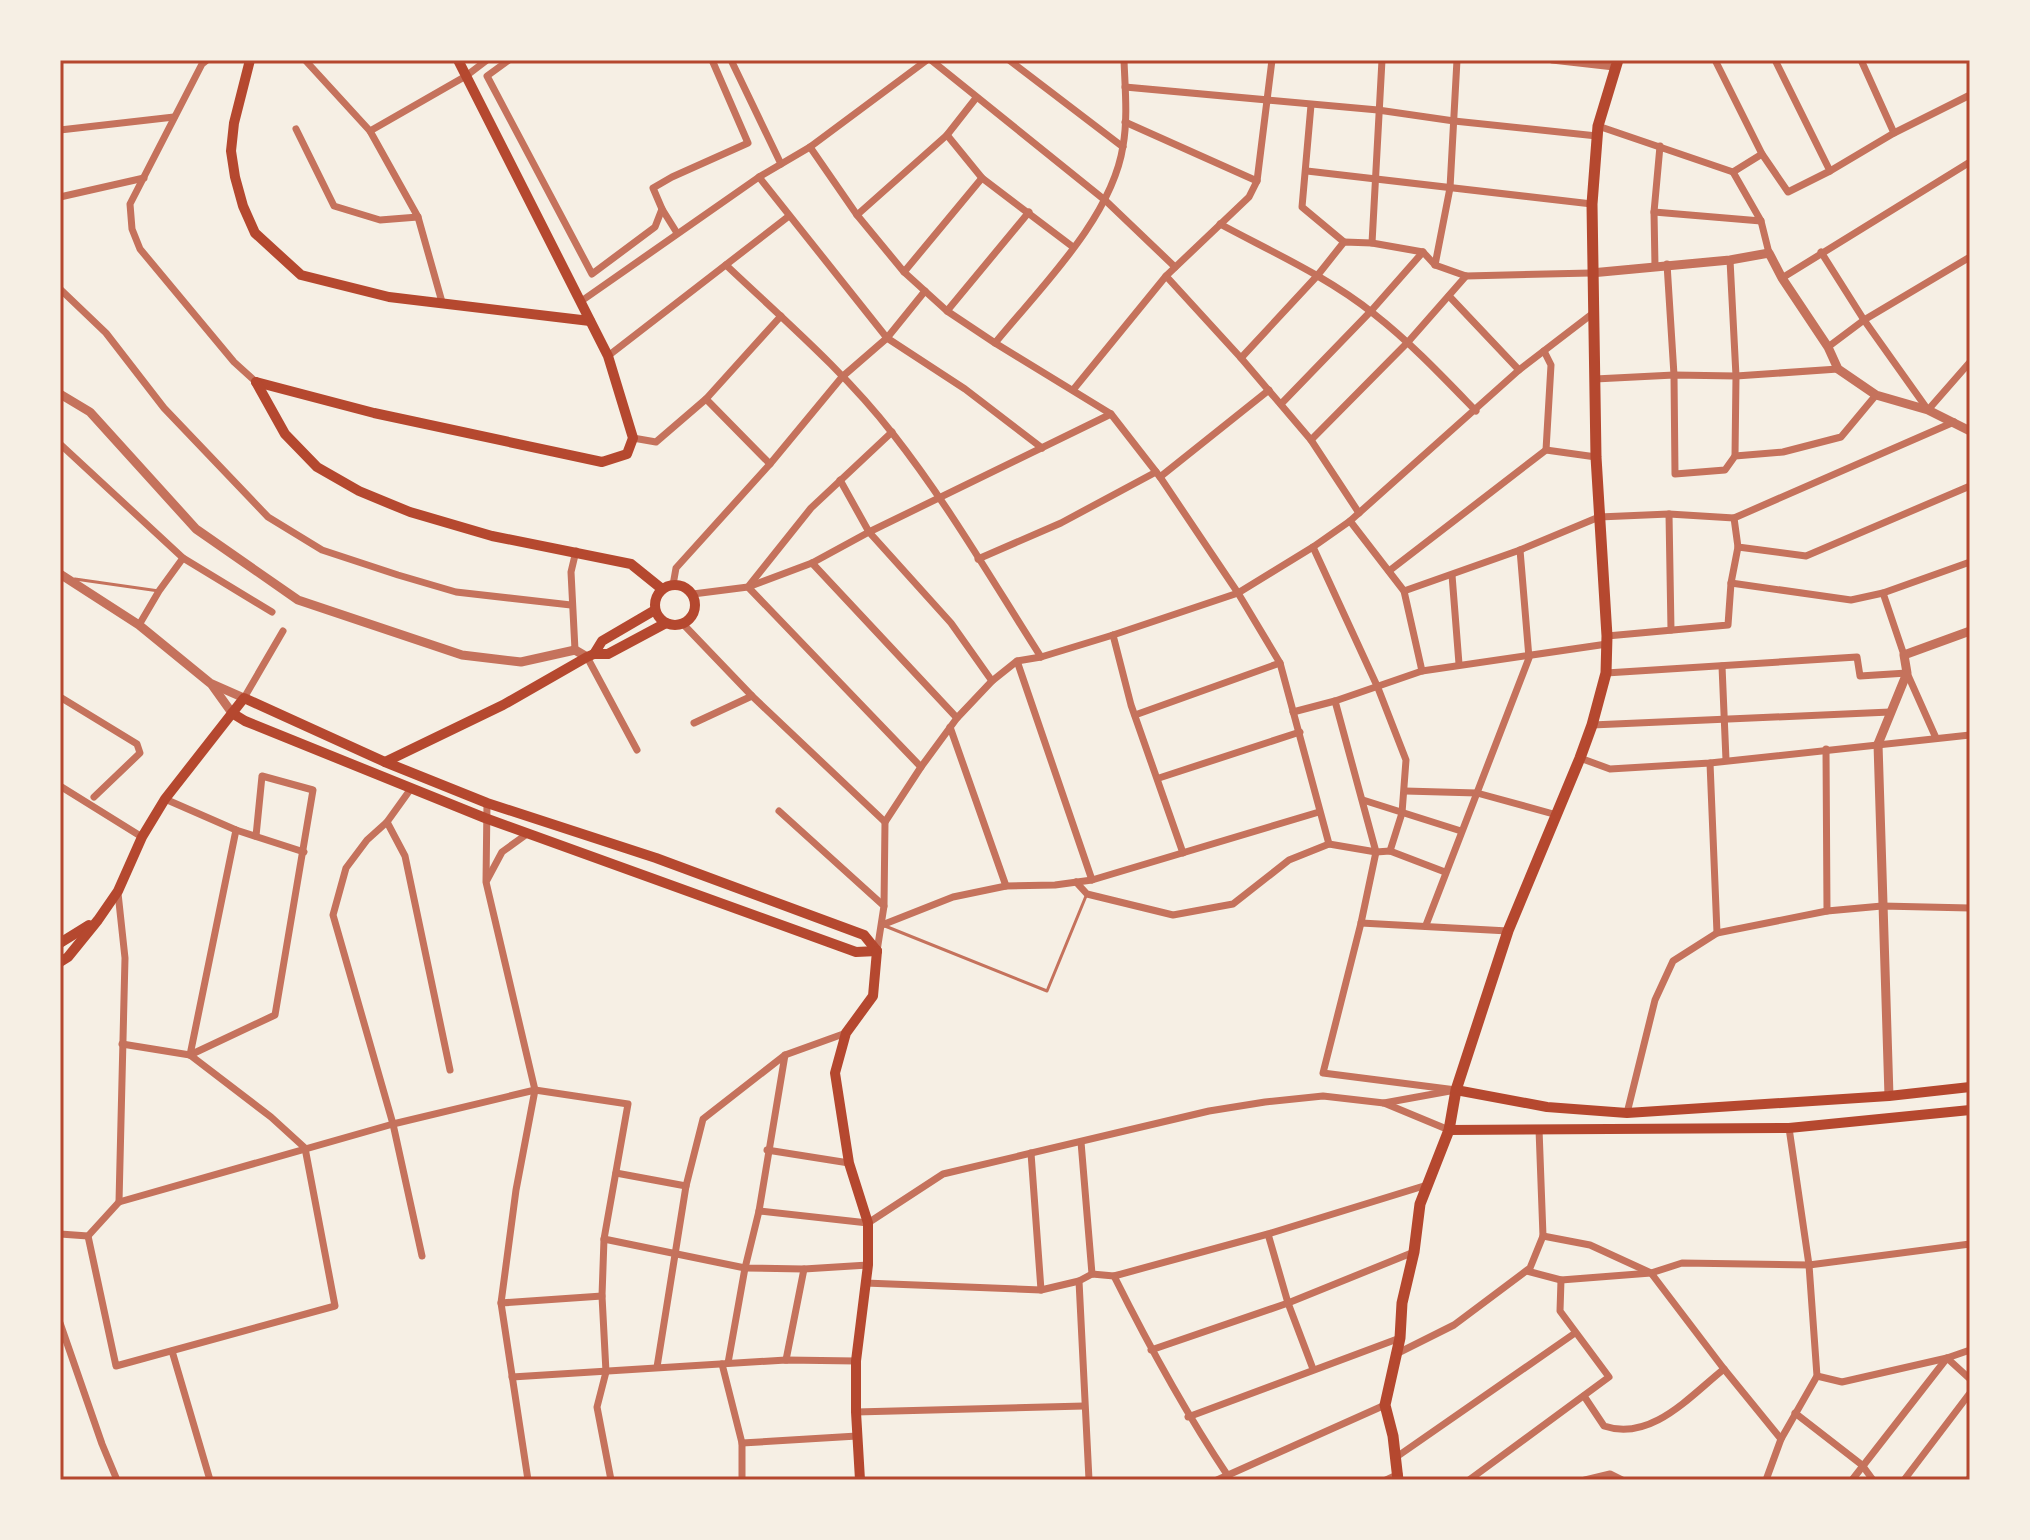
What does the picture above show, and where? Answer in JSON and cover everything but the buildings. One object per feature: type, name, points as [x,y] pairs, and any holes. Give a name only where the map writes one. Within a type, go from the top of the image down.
[{"type":"main road","points":[[250,60],[234,123],[231,151],[243,206],[255,233],[301,275],[389,297],[590,321]]},
{"type":"main road","points":[[256,382],[374,413],[602,462],[627,454],[633,438],[608,356],[458,60]]},
{"type":"main road","points":[[1399,1477],[1385,1405],[1400,1338],[1402,1303],[1414,1252],[1420,1204],[1449,1130],[1456,1090],[1508,931],[1580,758],[1606,673],[1607,640],[1596,457],[1592,204],[1598,131],[1616,64]]},
{"type":"main road","points":[[256,382],[285,434],[317,467],[359,491],[410,512],[492,536],[631,564],[668,587],[684,587],[693,594],[694,611],[683,624],[666,623],[608,654],[590,656]]},
{"type":"main road","points":[[666,623],[655,610],[656,598],[668,587]]},
{"type":"main road","points":[[385,762],[503,705],[590,656],[602,641],[655,610]]},
{"type":"main road","points":[[64,960],[118,891],[142,837],[165,799],[244,698],[385,762],[487,803],[656,858],[864,935],[877,951],[873,996],[846,1033],[835,1073],[849,1163],[868,1223],[868,1265],[856,1361],[860,1480]]},
{"type":"main road","points":[[232,713],[410,790],[527,834],[856,952],[877,951]]},
{"type":"main road","points":[[60,943],[98,920]]},
{"type":"main road","points":[[1456,1090],[1547,1107],[1627,1113],[1889,1096],[1970,1087]]},
{"type":"main road","points":[[1449,1130],[1789,1128],[1970,1110]]},
{"type":"street","points":[[207,60],[130,204],[132,229],[140,249],[234,362],[256,382]]},
{"type":"street","points":[[305,60],[370,131],[418,217],[442,302]]},
{"type":"street","points":[[370,131],[466,76],[487,60]]},
{"type":"street","points":[[509,60],[487,76],[592,274],[655,227],[662,209]]},
{"type":"street","points":[[677,233],[653,188],[748,143],[712,60]]},
{"type":"street","points":[[731,60],[781,164]]},
{"type":"street","points":[[580,302],[759,177],[810,147],[929,60],[1106,201],[1175,267]]},
{"type":"street","points":[[1009,60],[1123,147]]},
{"type":"street","points":[[995,343],[1106,201],[1123,147],[1124,60]]},
{"type":"street","points":[[1073,390],[1166,276],[1249,197],[1257,181],[1272,60]]},
{"type":"street","points":[[1372,243],[1382,60]]},
{"type":"street","points":[[1435,265],[1450,188],[1457,60]]},
{"type":"street","points":[[1552,60],[1616,64]]},
{"type":"street","points":[[1715,60],[1762,154],[1788,192],[1970,95]]},
{"type":"street","points":[[1775,60],[1830,171]]},
{"type":"street","points":[[1861,60],[1894,133]]},
{"type":"street","points":[[1125,87],[1378,110],[1454,121],[1598,131],[1660,146],[1733,172],[1761,221],[1769,253],[1782,278],[1828,347],[1838,369],[1876,395],[1928,410],[1970,431]]},
{"type":"street","points":[[857,215],[947,135],[976,98]]},
{"type":"street","points":[[1311,105],[1302,207],[1344,242],[1372,243],[1423,252],[1435,265],[1466,276],[1591,273],[1730,260],[1769,253]]},
{"type":"street","points":[[60,130],[174,117]]},
{"type":"street","points":[[1125,122],[1257,181]]},
{"type":"street","points":[[296,129],[334,206],[380,220],[418,217]]},
{"type":"street","points":[[947,135],[982,178],[1073,247]]},
{"type":"street","points":[[1655,266],[1654,212],[1660,146]]},
{"type":"street","points":[[810,147],[857,215],[904,272],[947,311],[1111,414],[1158,474],[1238,593],[1280,663],[1329,844]]},
{"type":"street","points":[[1733,172],[1762,154]]},
{"type":"street","points":[[1782,278],[1970,162]]},
{"type":"street","points":[[1307,171],[1592,204]]},
{"type":"street","points":[[759,177],[887,338],[965,389],[1042,448]]},
{"type":"street","points":[[60,197],[144,178]]},
{"type":"street","points":[[904,272],[982,178]]},
{"type":"street","points":[[947,311],[1029,212]]},
{"type":"street","points":[[1654,212],[1761,221]]},
{"type":"street","points":[[608,356],[789,216]]},
{"type":"street","points":[[1220,224],[1317,276],[1371,311],[1408,342],[1476,411]]},
{"type":"street","points":[[1241,358],[1344,242]]},
{"type":"street","points":[[1281,404],[1423,252]]},
{"type":"street","points":[[1821,252],[1864,320],[1928,410]]},
{"type":"street","points":[[1828,347],[1864,320],[1970,257]]},
{"type":"street","points":[[1667,264],[1674,375],[1675,474],[1725,470],[1735,456],[1736,376],[1730,260]]},
{"type":"street","points":[[726,265],[842,377],[892,432],[940,499],[1041,657]]},
{"type":"street","points":[[1166,276],[1311,440],[1359,513]]},
{"type":"street","points":[[1311,440],[1408,342],[1466,276]]},
{"type":"street","points":[[60,289],[106,333],[164,408],[268,517],[322,550],[456,592],[571,605]]},
{"type":"street","points":[[668,587],[676,568],[770,464],[842,377],[887,338],[925,291]]},
{"type":"street","points":[[1449,296],[1519,370]]},
{"type":"street","points":[[877,951],[884,906],[885,822],[950,727],[992,681],[1017,661],[1041,657],[1113,635],[1238,593],[1350,521],[1519,370],[1592,314]]},
{"type":"street","points":[[633,438],[656,442],[706,399],[781,316]]},
{"type":"street","points":[[1544,351],[1551,365],[1546,450]]},
{"type":"street","points":[[1928,410],[1970,362]]},
{"type":"street","points":[[1595,379],[1736,376],[1838,369]]},
{"type":"street","points":[[978,559],[1061,523],[1158,474],[1269,390]]},
{"type":"street","points":[[60,394],[90,412],[196,529],[298,600],[462,655],[521,662],[575,650],[590,656],[637,750]]},
{"type":"street","points":[[1735,456],[1783,452],[1841,437],[1876,395]]},
{"type":"street","points":[[706,399],[770,464]]},
{"type":"street","points":[[693,594],[748,587],[812,563],[1111,414]]},
{"type":"street","points":[[1404,591],[1520,550],[1599,517],[1669,514],[1734,518],[1954,422]]},
{"type":"street","points":[[748,587],[811,508],[892,432]]},
{"type":"street","points":[[60,444],[183,558],[272,612]]},
{"type":"street","points":[[1389,571],[1546,450],[1596,457]]},
{"type":"street","points":[[840,480],[869,532],[951,623],[992,681]]},
{"type":"street","points":[[1738,547],[1806,556],[1970,486]]},
{"type":"street","points":[[1669,514],[1671,630]]},
{"type":"street","points":[[1293,712],[1378,688],[1422,671],[1459,664],[1529,658],[1607,640],[1671,630],[1728,625],[1738,547],[1734,518]]},
{"type":"street","points":[[1350,521],[1404,591],[1422,671]]},
{"type":"street","points":[[1313,547],[1378,688],[1406,760],[1402,813],[1390,851]]},
{"type":"street","points":[[1426,925],[1529,658],[1520,550]]},
{"type":"street","points":[[575,650],[571,572],[576,551]]},
{"type":"street","points":[[139,625],[183,558]]},
{"type":"street","points":[[1731,583],[1851,600],[1883,593],[1970,562]]},
{"type":"street","points":[[812,563],[957,718]]},
{"type":"street","points":[[1452,575],[1459,664]]},
{"type":"street","points":[[63,576],[139,625],[210,683],[232,713]]},
{"type":"street","points":[[748,587],[921,767]]},
{"type":"street","points":[[1883,593],[1907,673],[1936,738]]},
{"type":"street","points":[[683,624],[752,696],[885,822]]},
{"type":"street","points":[[210,683],[244,698],[283,631]]},
{"type":"street","points":[[1904,655],[1970,631]]},
{"type":"street","points":[[1113,635],[1135,715],[1183,853]]},
{"type":"street","points":[[1606,673],[1857,657],[1860,676],[1907,673]]},
{"type":"street","points":[[1017,661],[1092,880]]},
{"type":"street","points":[[1135,715],[1280,663]]},
{"type":"street","points":[[1722,666],[1726,760]]},
{"type":"street","points":[[1889,1096],[1878,744],[1907,673]]},
{"type":"street","points":[[694,723],[752,696]]},
{"type":"street","points":[[60,697],[137,744],[140,753],[94,797]]},
{"type":"street","points":[[1335,701],[1376,852],[1323,1073],[1456,1090]]},
{"type":"street","points":[[1592,725],[1890,712]]},
{"type":"street","points":[[950,727],[1006,886]]},
{"type":"street","points":[[1159,778],[1300,732]]},
{"type":"street","points":[[1580,758],[1610,769],[1710,763],[1970,735]]},
{"type":"street","points":[[1826,749],[1827,911]]},
{"type":"street","points":[[1710,763],[1717,933]]},
{"type":"street","points":[[190,1055],[275,1015],[313,790],[262,776],[256,836]]},
{"type":"street","points":[[60,786],[142,837]]},
{"type":"street","points":[[410,790],[387,822],[367,840],[346,868],[333,915],[393,1124],[422,1256]]},
{"type":"street","points":[[1405,791],[1477,793],[1557,815]]},
{"type":"street","points":[[165,799],[236,830],[304,852]]},
{"type":"street","points":[[1363,800],[1461,831]]},
{"type":"street","points":[[487,803],[486,882],[535,1090],[516,1190],[501,1303],[528,1480]]},
{"type":"street","points":[[779,811],[884,906]]},
{"type":"street","points":[[882,925],[953,897],[1006,886],[1055,885],[1092,880],[1319,812]]},
{"type":"street","points":[[387,822],[405,856],[450,1070]]},
{"type":"street","points":[[190,1055],[236,830]]},
{"type":"street","points":[[486,882],[502,852],[527,834]]},
{"type":"street","points":[[1076,882],[1087,894],[1173,915],[1233,904],[1289,860],[1329,844],[1376,852],[1390,851],[1445,872]]},
{"type":"street","points":[[118,891],[125,958],[119,1202]]},
{"type":"street","points":[[1627,1113],[1655,1000],[1673,961],[1717,933],[1827,911],[1882,906],[1970,908]]},
{"type":"street","points":[[1361,923],[1508,931]]},
{"type":"street","points":[[60,943],[64,960]]},
{"type":"street","points":[[657,1367],[686,1186],[703,1119],[785,1055],[846,1033]]},
{"type":"street","points":[[88,1236],[116,1366],[335,1306],[305,1148],[271,1117],[190,1055],[122,1044]]},
{"type":"street","points":[[742,1480],[742,1443],[725,1364],[759,1211],[785,1055]]},
{"type":"street","points":[[88,1236],[119,1202],[393,1124],[535,1090],[628,1104],[604,1239],[602,1296],[606,1372],[597,1407],[611,1480]]},
{"type":"street","points":[[1384,1103],[1456,1090]]},
{"type":"street","points":[[759,1211],[868,1223],[943,1174],[1209,1111],[1265,1102],[1323,1096],[1384,1103],[1449,1130]]},
{"type":"street","points":[[1766,1480],[1781,1439],[1817,1376],[1809,1265],[1789,1128]]},
{"type":"street","points":[[1394,1356],[1454,1325],[1527,1271],[1543,1236],[1539,1129]]},
{"type":"street","points":[[1081,1142],[1092,1274]]},
{"type":"street","points":[[767,1150],[849,1163]]},
{"type":"street","points":[[1031,1153],[1041,1290]]},
{"type":"street","points":[[616,1173],[686,1186]]},
{"type":"street","points":[[865,1283],[1041,1290],[1079,1281],[1092,1274],[1114,1276],[1268,1234],[1427,1185]]},
{"type":"street","points":[[60,1234],[88,1236]]},
{"type":"street","points":[[1268,1234],[1288,1303],[1313,1369]]},
{"type":"street","points":[[1543,1236],[1590,1245],[1651,1273],[1781,1439]]},
{"type":"street","points":[[604,1239],[745,1268],[804,1269],[868,1265]]},
{"type":"street","points":[[1527,1271],[1561,1280],[1651,1273],[1682,1263],[1809,1265],[1970,1244]]},
{"type":"street","points":[[1151,1350],[1288,1303],[1414,1252]]},
{"type":"street","points":[[786,1360],[804,1269]]},
{"type":"street","points":[[1114,1276],[1188,1417],[1228,1476]]},
{"type":"street","points":[[1469,1480],[1609,1377],[1560,1311],[1561,1280]]},
{"type":"street","points":[[1079,1281],[1089,1480]]},
{"type":"street","points":[[501,1303],[602,1296]]},
{"type":"street","points":[[60,1323],[117,1480]]},
{"type":"street","points":[[1395,1458],[1575,1333]]},
{"type":"street","points":[[1188,1417],[1400,1338]]},
{"type":"street","points":[[1817,1376],[1842,1382],[1970,1350]]},
{"type":"street","points":[[172,1351],[210,1480]]},
{"type":"street","points":[[1947,1358],[1970,1379]]},
{"type":"street","points":[[1852,1480],[1947,1358]]},
{"type":"street","points":[[512,1377],[786,1360],[856,1361]]},
{"type":"street","points":[[1584,1396],[1604,1426],[1622,1430],[1645,1428],[1724,1369]]},
{"type":"street","points":[[1904,1480],[1970,1393]]},
{"type":"street","points":[[1217,1480],[1385,1405]]},
{"type":"street","points":[[856,1412],[1084,1406]]},
{"type":"street","points":[[1795,1413],[1862,1465],[1873,1480]]},
{"type":"street","points":[[742,1443],[857,1436]]},
{"type":"street","points":[[1585,1480],[1610,1474],[1622,1480]]},
{"type":"street","points":[[1386,1480],[1399,1477]]},
{"type":"lane","points":[[63,576],[159,591]]},
{"type":"lane","points":[[882,925],[1047,991],[1087,894]]}]
